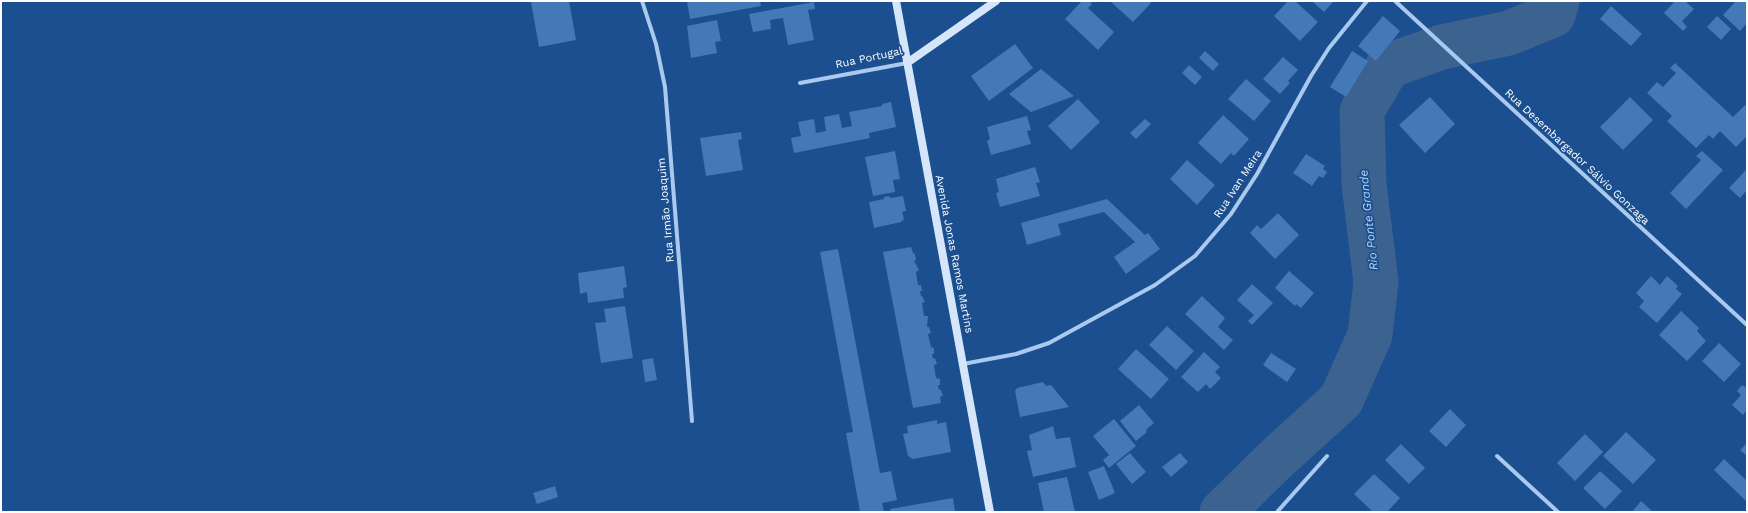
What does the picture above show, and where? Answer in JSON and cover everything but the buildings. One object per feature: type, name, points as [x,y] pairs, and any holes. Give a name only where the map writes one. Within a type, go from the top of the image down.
[{"type":"main road","name":"Avenida Jonas Ramos Martins","points":[[896,1],[990,512]]},
{"type":"main road","name":"Rua Portugal","points":[[907,63],[996,1]]},
{"type":"street","name":"Rua Irmão Joaquim","points":[[642,1],[656,44],[666,87],[692,421]]},
{"type":"street","name":"Rua Ivan Meira","points":[[963,364],[1016,354],[1048,343],[1155,285],[1195,256],[1231,214],[1258,174],[1311,76],[1325,54],[1366,1]]},
{"type":"street","name":"Rua Desembargador Sálvio Gonzaga","points":[[1395,1],[1747,326]]},
{"type":"street","points":[[1402,7],[1405,1]]},
{"type":"street","name":"Rua Portugal","points":[[800,83],[907,63]]},
{"type":"street","points":[[1277,512],[1327,456]]},
{"type":"street","points":[[1498,456],[1558,512]]},
{"type":"waterway","name":"Rio Ponte Grande","points":[[1222,512],[1275,460],[1341,400],[1370,335],[1376,282],[1364,184],[1362,111],[1388,66],[1442,47],[1509,33],[1553,15],[1557,1]]}]
